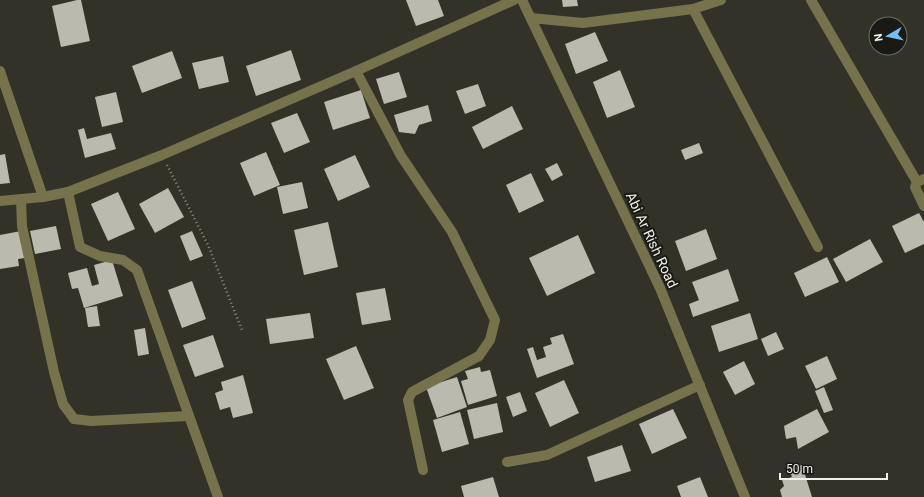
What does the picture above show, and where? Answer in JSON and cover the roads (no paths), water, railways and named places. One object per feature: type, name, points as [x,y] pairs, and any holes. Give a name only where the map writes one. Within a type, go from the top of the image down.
[{"type":"street","points":[[0,201],[43,198],[68,192],[162,156],[514,0]]},
{"type":"street","name":"Abi Ar Rish Road","points":[[522,0],[660,288],[745,497]]},
{"type":"street","points":[[531,18],[583,23],[693,9],[721,0]]},
{"type":"street","points":[[811,0],[921,180],[915,187],[924,206]]},
{"type":"street","points":[[693,9],[818,247]]},
{"type":"street","points":[[0,71],[43,198]]},
{"type":"street","points":[[356,71],[401,156],[452,232],[495,320],[490,340],[479,356],[412,392],[408,400],[423,470]]},
{"type":"street","points":[[68,192],[80,247],[100,256],[123,260],[137,270],[218,497]]},
{"type":"street","points":[[21,199],[22,226],[54,372],[63,404],[74,419],[91,421],[188,416]]},
{"type":"street","points":[[507,462],[547,455],[700,385]]}]
